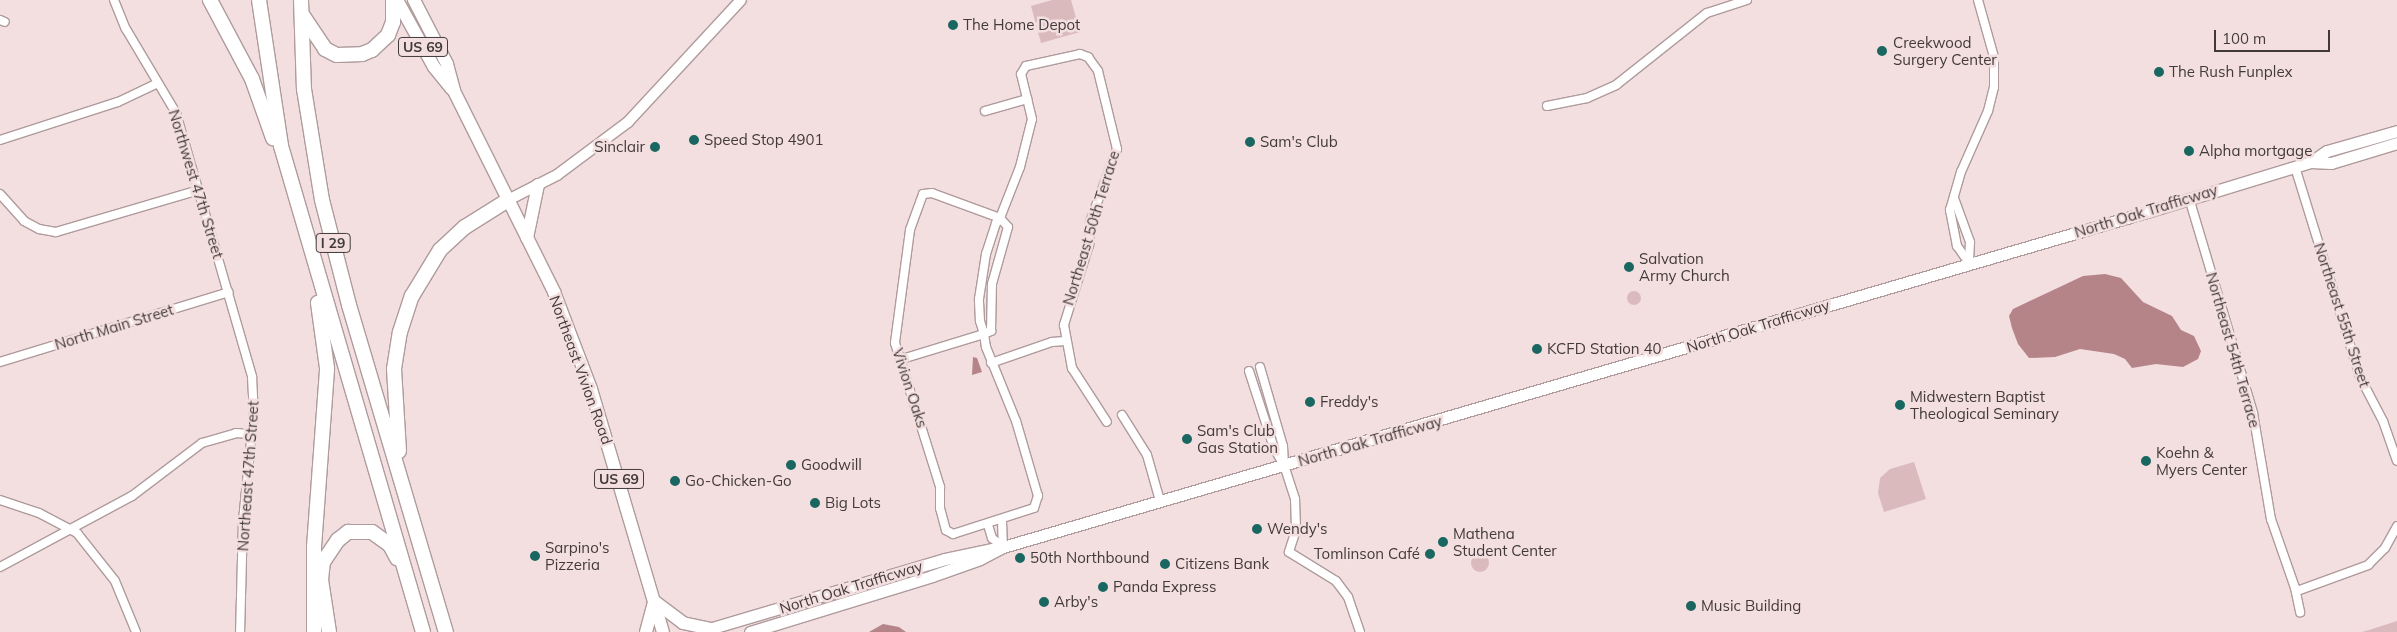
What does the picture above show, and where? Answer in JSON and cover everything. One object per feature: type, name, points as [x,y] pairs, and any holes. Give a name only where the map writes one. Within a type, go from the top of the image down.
[{"type":"highway","points":[[210,0],[252,79],[294,194]]},
{"type":"highway","name":"I 29","points":[[259,0],[281,146],[318,278],[423,632]]},
{"type":"highway","points":[[302,7],[325,49],[350,56],[372,50],[388,35],[392,22],[393,0]]},
{"type":"highway","name":"I 29","points":[[302,7],[304,89],[322,200],[349,305],[446,632]]},
{"type":"highway","points":[[401,479],[394,369],[407,310],[419,282],[440,250],[465,227],[508,200]]},
{"type":"highway","points":[[314,632],[314,547],[327,368],[318,278]]},
{"type":"highway","points":[[329,632],[321,580],[323,562],[338,540],[348,532],[372,532],[390,545],[408,578]]},
{"type":"main road","name":"US 69","points":[[397,0],[434,67],[454,91]]},
{"type":"main road","name":"US 69","points":[[414,0],[447,64],[454,91],[508,200]]},
{"type":"main road","name":"North Oak Trafficway","points":[[706,630],[978,549],[1003,547],[1160,502],[2295,167],[2311,162],[2327,151],[2397,131]]},
{"type":"main road","name":"North Oak Trafficway","points":[[2311,162],[2331,163],[2397,144]]},
{"type":"main road","points":[[527,238],[538,185]]},
{"type":"main road","name":"Northeast Vivion Road","points":[[508,200],[554,292],[591,389],[663,632]]},
{"type":"main road","name":"North Oak Trafficway","points":[[750,632],[932,576],[980,559],[1003,547]]},
{"type":"main road","points":[[646,632],[654,600],[683,623],[706,630]]},
{"type":"street","name":"Northwest 47th Street","points":[[114,0],[126,29],[176,113],[228,292]]},
{"type":"street","points":[[508,200],[538,185],[591,153],[628,122],[741,0]]},
{"type":"street","points":[[1547,106],[1587,98],[1616,85],[1707,12],[1747,0]]},
{"type":"street","points":[[1969,263],[1957,246],[1950,210],[1961,172],[1988,111],[1994,88],[1994,57],[1978,0]]},
{"type":"street","name":"Northeast 50th Terrace","points":[[1027,99],[1021,74],[1026,66],[1080,54],[1088,57],[1098,72],[1117,148],[1090,222],[1089,245],[1064,325],[1065,341],[1072,368],[1107,422]]},
{"type":"street","points":[[0,140],[118,102],[158,83]]},
{"type":"street","points":[[985,111],[1027,99],[1032,119],[1020,167],[986,254],[979,299],[984,334],[991,363],[1016,421],[1038,496],[1034,508],[988,525],[992,538],[1003,547]]},
{"type":"street","name":"Northeast 55th Street","points":[[2295,167],[2360,377],[2394,446],[2397,461]]},
{"type":"street","points":[[0,194],[24,221],[39,229],[56,232],[199,190]]},
{"type":"street","name":"Vivion Oaks","points":[[988,525],[953,534],[946,530],[940,508],[940,487],[902,359],[895,343],[910,230],[923,194],[932,193],[1000,218]]},
{"type":"street","points":[[1954,198],[1970,242],[1969,263]]},
{"type":"street","name":"Northeast 54th Terrace","points":[[2189,198],[2253,413],[2272,519],[2295,588],[2300,612]]},
{"type":"street","points":[[902,359],[991,331],[993,324],[992,284],[1008,227],[1000,218]]},
{"type":"street","name":"North Main Street","points":[[0,362],[228,292]]},
{"type":"street","name":"Northeast 47th Street","points":[[228,292],[252,377],[252,434],[243,520],[240,632]]},
{"type":"street","points":[[991,363],[1052,342],[1065,341]]},
{"type":"street","points":[[1260,368],[1283,446],[1284,465],[1297,516],[1289,552],[1336,581],[1348,597],[1360,632]]},
{"type":"street","points":[[1249,371],[1274,448],[1284,465]]},
{"type":"street","points":[[1122,415],[1147,455],[1160,502]]},
{"type":"street","points":[[0,567],[148,486],[202,443],[229,435],[252,434]]},
{"type":"street","points":[[0,500],[57,522],[79,535],[114,581],[136,632]]},
{"type":"street","points":[[1002,520],[1003,547]]},
{"type":"street","points":[[56,536],[57,522]]},
{"type":"street","points":[[79,535],[80,523]]},
{"type":"street","points":[[2295,588],[2297,591],[2368,565],[2385,548],[2397,526]]},
{"type":"shaded area","points":[[1052,0],[1071,0],[1080,32],[1041,43],[1031,6]]},
{"type":"shaded area","points":[[2105,274],[2121,278],[2143,302],[2172,316],[2181,330],[2194,336],[2201,351],[2198,359],[2183,367],[2156,364],[2132,368],[2125,359],[2114,354],[2080,349],[2055,357],[2029,358],[2018,344],[2012,328],[2009,316],[2013,309],[2083,276]]},
{"type":"shaded area","points":[[1634,291],[1639,293],[1641,298],[1639,303],[1634,305],[1629,303],[1627,298],[1629,293]]},
{"type":"shaded area","points":[[973,357],[977,358],[982,372],[972,375]]},
{"type":"shaded area","points":[[1914,462],[1926,499],[1884,512],[1878,493],[1880,478],[1890,469]]},
{"type":"shaded area","points":[[1480,554],[1486,557],[1489,563],[1486,569],[1480,572],[1474,569],[1471,563],[1474,557]]},
{"type":"shaded area","points":[[2397,621],[2397,632],[2362,632],[2369,630]]},
{"type":"shaded area","points":[[883,624],[899,627],[906,632],[869,632]]},
{"type":"place","name":"The Home Depot","points":[[953,25]]},
{"type":"place","name":"Creekwood Surgery Center","points":[[1882,51]]},
{"type":"place","name":"The Rush Funplex","points":[[2159,72]]},
{"type":"place","name":"Speed Stop 4901","points":[[694,140]]},
{"type":"place","name":"Sam's Club","points":[[1250,142]]},
{"type":"place","name":"Sinclair","points":[[655,147]]},
{"type":"place","name":"Alpha mortgage","points":[[2189,151]]},
{"type":"place","name":"Salvation Army Church","points":[[1629,267]]},
{"type":"place","name":"KCFD Station 40","points":[[1537,349]]},
{"type":"place","name":"Freddy's","points":[[1310,402]]},
{"type":"place","name":"Midwestern Baptist Theological Seminary","points":[[1900,405]]},
{"type":"place","name":"Sam's Club Gas Station","points":[[1187,439]]},
{"type":"place","name":"Koehn & Myers Center","points":[[2146,461]]},
{"type":"place","name":"Goodwill","points":[[791,465]]},
{"type":"place","name":"Go-Chicken-Go","points":[[675,481]]},
{"type":"place","name":"Big Lots","points":[[815,503]]},
{"type":"place","name":"Wendy's","points":[[1257,529]]},
{"type":"place","name":"Mathena Student Center","points":[[1443,542]]},
{"type":"place","name":"Tomlinson Café","points":[[1430,554]]},
{"type":"place","name":"Sarpino's Pizzeria","points":[[535,556]]},
{"type":"place","name":"50th Northbound","points":[[1020,558]]},
{"type":"place","name":"Citizens Bank","points":[[1165,564]]},
{"type":"place","name":"Panda Express","points":[[1103,587]]},
{"type":"place","name":"Arby's","points":[[1044,602]]},
{"type":"place","name":"Music Building","points":[[1691,606]]}]
